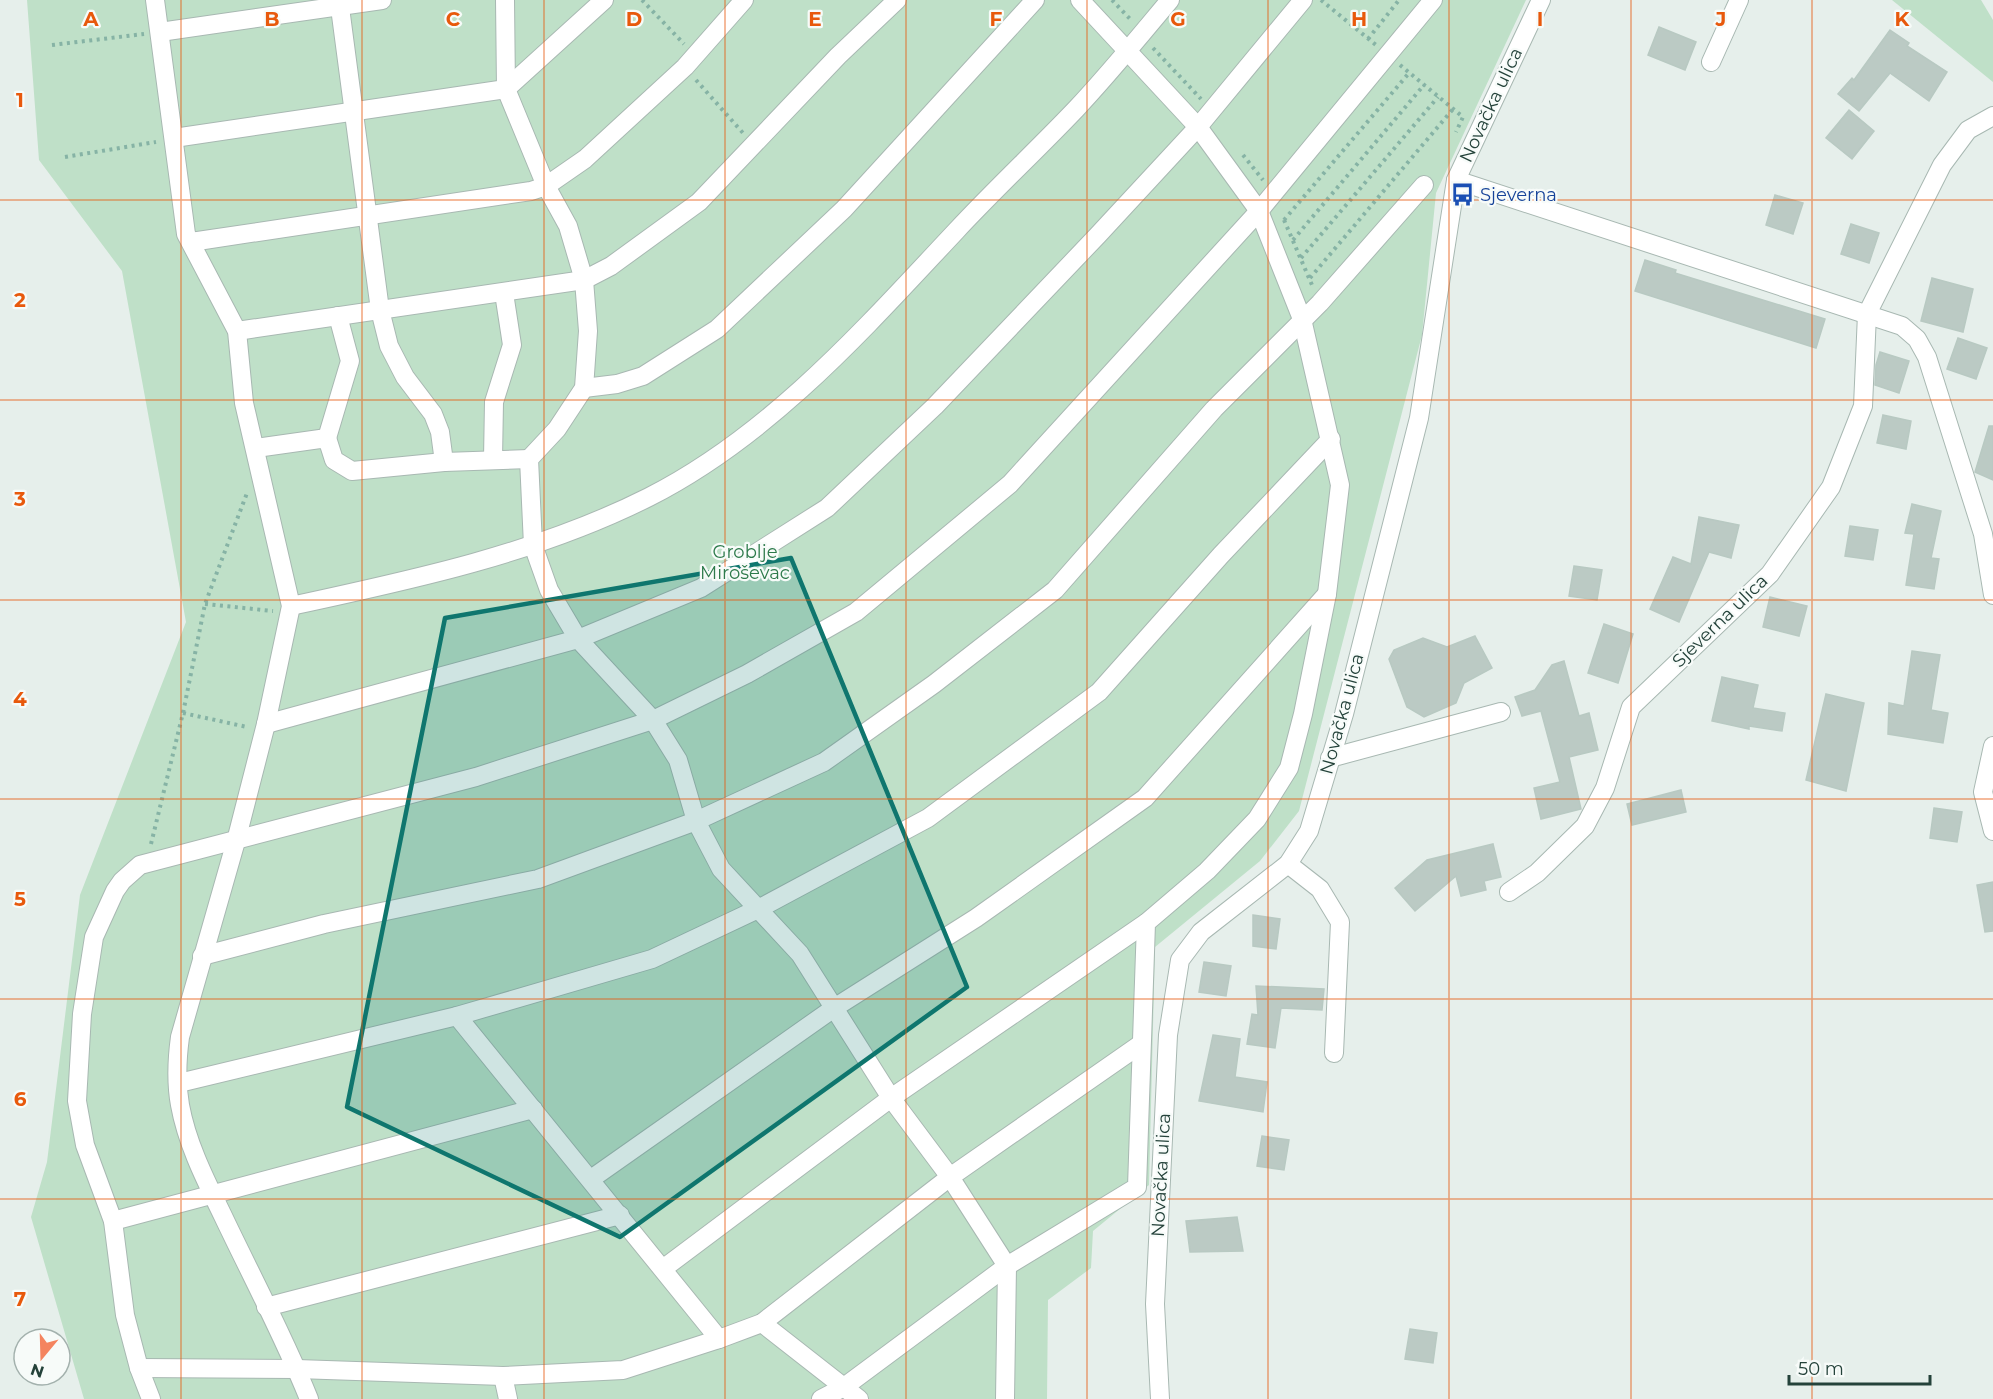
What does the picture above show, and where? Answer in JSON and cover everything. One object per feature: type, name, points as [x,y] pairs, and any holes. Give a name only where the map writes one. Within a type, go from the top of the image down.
[{"type":"street","points":[[155,0],[186,234],[237,331],[244,403],[290,610],[265,727],[236,841],[180,1037],[177,1062],[179,1104],[189,1142],[297,1369],[309,1399]]},
{"type":"street","points":[[160,32],[340,4],[382,0]]},
{"type":"street","points":[[505,0],[506,89],[546,186],[568,226],[584,280],[588,331],[584,388],[557,429],[529,459],[533,545],[549,590],[578,639],[653,720],[678,760],[696,821],[721,869],[760,908],[800,954],[891,1098],[950,1177],[1007,1266],[1005,1399]]},
{"type":"street","points":[[174,138],[506,89],[604,0]]},
{"type":"street","points":[[191,242],[531,191],[546,186],[585,159],[690,62],[744,0]]},
{"type":"street","points":[[237,331],[584,280],[611,266],[699,202],[838,56],[897,0]]},
{"type":"street","points":[[584,388],[617,384],[643,376],[717,329],[844,209],[1035,0]]},
{"type":"street","points":[[664,1268],[891,1098],[1146,923],[1207,871],[1257,819],[1289,768],[1303,714],[1327,594],[1340,485],[1302,319],[1259,211],[1198,127],[1080,0]]},
{"type":"street","points":[[290,610],[533,545],[585,527],[651,496],[691,473],[789,400],[885,308],[1076,109],[1170,0]]},
{"type":"street","points":[[265,727],[578,639],[701,588],[827,508],[935,406],[1198,127],[1303,0]]},
{"type":"street","points":[[152,1399],[139,1368],[125,1315],[113,1221],[85,1145],[77,1101],[82,1014],[94,937],[122,881],[146,864],[476,777],[653,720],[747,674],[856,612],[1010,484],[1259,211],[1433,0]]},
{"type":"street","name":"Novačka ulica","points":[[1160,1399],[1156,1280],[1168,1035],[1180,960],[1201,932],[1288,864],[1309,831],[1419,418],[1456,180],[1541,0]]},
{"type":"street","points":[[1711,62],[1739,0]]},
{"type":"street","points":[[340,4],[380,310],[389,346],[405,376],[433,414],[440,432],[444,462]]},
{"type":"street","name":"Sjeverna ulica","points":[[1509,892],[1538,873],[1586,826],[1605,788],[1631,708],[1770,574],[1831,487],[1863,406],[1867,314],[1942,165],[1968,130],[1993,116]]},
{"type":"street","points":[[1456,180],[1670,252],[1902,326],[1917,339],[1927,357],[1983,534],[1993,595]]},
{"type":"street","points":[[202,956],[324,924],[538,879],[696,821],[824,762],[934,684],[1055,590],[1214,409],[1320,303],[1424,185]]},
{"type":"street","points":[[493,459],[494,402],[512,345],[504,293]]},
{"type":"street","points":[[338,316],[350,361],[327,438],[334,460],[352,471],[444,462],[529,459]]},
{"type":"street","points":[[257,455],[327,438]]},
{"type":"street","points":[[179,1083],[457,1016],[652,959],[760,908],[928,818],[1099,692],[1221,555],[1331,439]]},
{"type":"street","points":[[591,1179],[834,1008],[976,918],[1145,798],[1327,594]]},
{"type":"street","points":[[1330,758],[1501,712]]},
{"type":"street","points":[[1993,746],[1983,792],[1993,831]]},
{"type":"street","points":[[1288,864],[1320,889],[1340,922],[1335,1053]]},
{"type":"street","points":[[821,1399],[844,1387],[1007,1266],[1137,1186],[1146,923]]},
{"type":"street","points":[[457,1016],[664,1268],[719,1339]]},
{"type":"street","points":[[139,1368],[297,1369],[503,1376],[622,1370],[719,1339],[762,1323],[950,1177],[1141,1044]]},
{"type":"street","points":[[113,1221],[533,1109]]},
{"type":"street","points":[[266,1307],[620,1215]]},
{"type":"street","points":[[762,1323],[859,1399]]},
{"type":"street","points":[[503,1376],[508,1399]]},
{"type":"path","points":[[642,0],[754,145]]},
{"type":"path","points":[[1368,39],[1399,0]]},
{"type":"path","points":[[52,45],[160,32]]},
{"type":"path","points":[[1284,220],[1409,73]]},
{"type":"path","points":[[1293,240],[1424,85]]},
{"type":"path","points":[[1301,258],[1438,97]]},
{"type":"path","points":[[1310,278],[1453,109]]},
{"type":"path","points":[[65,157],[174,138]]},
{"type":"path","points":[[146,864],[183,713],[205,604],[257,455]]},
{"type":"path","points":[[205,604],[290,610]]},
{"type":"path","points":[[183,713],[265,727]]},
{"type":"highlighted area","points":[[791,558],[967,987],[620,1237],[347,1107],[445,618]]},
{"type":"green space","name":"Groblje Miroševac","points":[[27,0],[1526,0],[1436,193],[1422,335],[1299,811],[1260,861],[1155,947],[1149,1185],[1093,1231],[1091,1268],[1048,1300],[1047,1399],[84,1399],[72,1358],[72,1327],[63,1327],[31,1217],[47,1162],[80,895],[186,622],[122,271],[39,160]]},
{"type":"green space","points":[[1892,0],[1981,0],[1993,20],[1993,82]]},
{"type":"building","points":[[1659,27],[1696,42],[1685,70],[1648,55]]},
{"type":"building","points":[[1890,30],[1909,43],[1907,46],[1947,72],[1929,101],[1890,73],[1859,111],[1838,94],[1852,78],[1854,80]]},
{"type":"building","points":[[1849,110],[1874,131],[1852,159],[1826,138]]},
{"type":"building","points":[[1775,195],[1803,203],[1793,234],[1766,225]]},
{"type":"building","points":[[1851,224],[1879,233],[1869,263],[1841,254]]},
{"type":"building","points":[[1645,260],[1676,270],[1675,273],[1825,319],[1816,348],[1635,291]]},
{"type":"building","points":[[1932,278],[1973,289],[1963,332],[1921,321]]},
{"type":"building","points":[[1958,338],[1987,348],[1976,379],[1947,369]]},
{"type":"building","points":[[1880,352],[1909,361],[1899,393],[1875,385],[1876,365]]},
{"type":"building","points":[[1883,415],[1911,421],[1906,449],[1877,443]]},
{"type":"building","points":[[1989,426],[1993,426],[1993,480],[1975,472]]},
{"type":"building","points":[[1912,504],[1941,511],[1931,558],[1939,559],[1934,589],[1906,585],[1914,534],[1905,533]]},
{"type":"building","points":[[1699,517],[1739,525],[1731,558],[1709,552],[1679,622],[1650,609],[1673,557],[1691,564]]},
{"type":"building","points":[[1850,526],[1878,530],[1873,560],[1845,556]]},
{"type":"building","points":[[1574,566],[1602,570],[1597,600],[1569,596]]},
{"type":"building","points":[[1770,597],[1807,606],[1799,636],[1763,627]]},
{"type":"building","points":[[1604,624],[1633,634],[1618,683],[1588,673]]},
{"type":"building","points":[[1475,636],[1492,668],[1464,683],[1456,703],[1424,717],[1407,707],[1389,659],[1394,650],[1423,638],[1447,647]]},
{"type":"building","points":[[1912,651],[1940,655],[1931,710],[1948,713],[1943,743],[1888,734],[1889,703],[1904,706]]},
{"type":"building","points":[[1564,661],[1579,716],[1589,713],[1598,750],[1569,757],[1581,809],[1541,819],[1534,788],[1560,782],[1541,711],[1522,716],[1515,697],[1535,690],[1552,665]]},
{"type":"building","points":[[1722,677],[1758,685],[1753,708],[1785,713],[1782,731],[1749,726],[1749,729],[1712,721]]},
{"type":"building","points":[[1826,694],[1864,703],[1846,791],[1806,780]]},
{"type":"building","points":[[1681,790],[1686,812],[1632,825],[1627,804]]},
{"type":"building","points":[[1934,808],[1962,812],[1957,842],[1930,838]]},
{"type":"building","points":[[1493,844],[1501,877],[1484,881],[1486,890],[1461,896],[1456,876],[1415,911],[1395,888],[1427,860]]},
{"type":"building","points":[[1993,882],[1993,931],[1985,932],[1977,885]]},
{"type":"building","points":[[1253,915],[1280,919],[1276,949],[1253,946]]},
{"type":"building","points":[[1204,962],[1231,966],[1226,996],[1199,992]]},
{"type":"building","points":[[1256,986],[1324,989],[1322,1010],[1281,1008],[1275,1048],[1247,1044],[1252,1014],[1258,1015]]},
{"type":"building","points":[[1213,1035],[1240,1039],[1235,1077],[1267,1082],[1263,1112],[1199,1101]]},
{"type":"building","points":[[1262,1136],[1289,1140],[1284,1170],[1257,1166]]},
{"type":"building","points":[[1237,1217],[1243,1251],[1190,1252],[1186,1221]]},
{"type":"building","points":[[1410,1329],[1437,1333],[1433,1363],[1405,1359]]},
{"type":"place","name":"Sjeverna","points":[[1462,195]]}]
